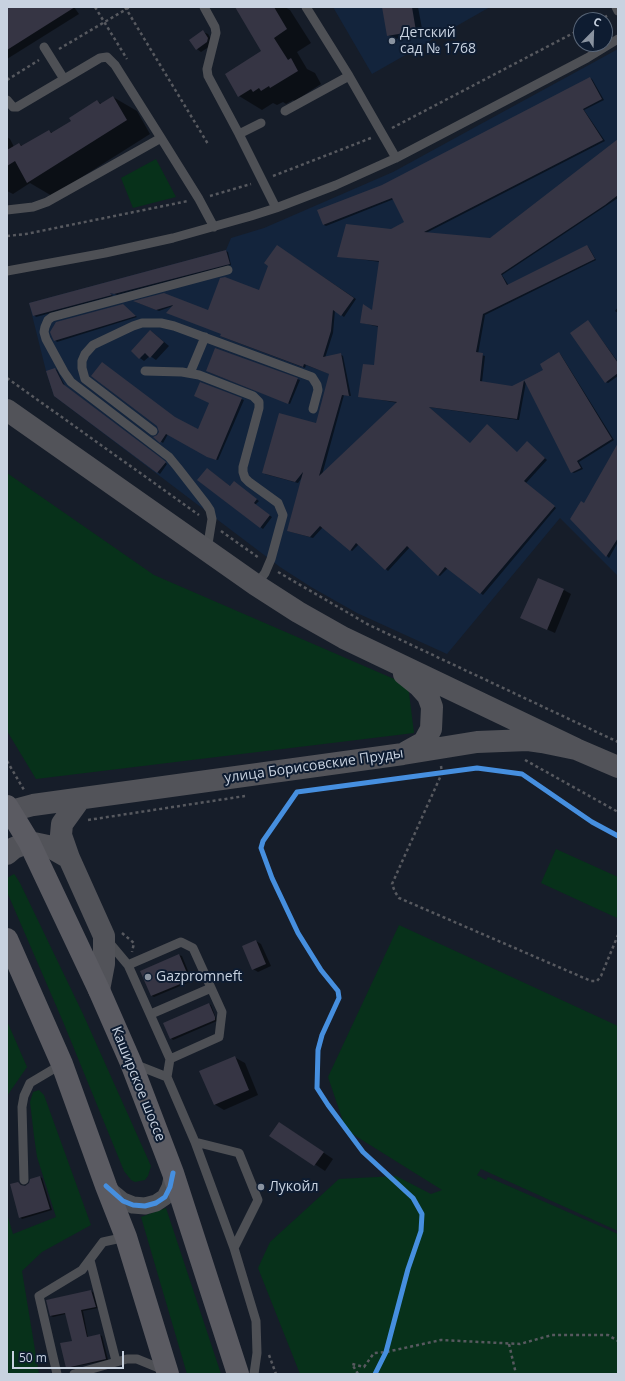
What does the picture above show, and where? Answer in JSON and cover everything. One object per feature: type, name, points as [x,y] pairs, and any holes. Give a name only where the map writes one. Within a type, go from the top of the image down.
[{"type":"main road","points":[[7,410],[256,585],[318,623],[344,638],[576,749]]},
{"type":"main road","points":[[385,658],[419,686],[428,696],[432,707],[431,729],[424,742],[403,754]]},
{"type":"main road","name":"улица Борисовские Пруды","points":[[8,810],[33,805],[403,754],[477,742],[528,740],[542,742],[576,749],[618,767]]},
{"type":"main road","points":[[80,799],[62,824],[61,835],[69,858],[104,936],[104,964],[99,990]]},
{"type":"main road","name":"Каширское шоссе","points":[[8,810],[28,842],[99,990],[131,1063],[173,1173],[238,1374]]},
{"type":"main road","points":[[7,854],[14,848],[28,842],[48,846],[69,858]]},
{"type":"main road","points":[[7,939],[62,1064],[126,1237],[168,1373]]},
{"type":"street","points":[[106,1186],[123,1201],[133,1205],[145,1206],[156,1203],[165,1196],[170,1187],[173,1173]]},
{"type":"lane","points":[[204,7],[215,27],[216,33],[207,69],[208,76],[240,134],[276,208]]},
{"type":"lane","points":[[306,7],[396,158]]},
{"type":"lane","points":[[616,7],[618,11]]},
{"type":"lane","points":[[7,271],[105,253],[173,238],[276,208],[396,158],[587,58],[618,39]]},
{"type":"lane","points":[[46,51],[64,79]]},
{"type":"lane","points":[[7,100],[13,107],[17,107],[100,58],[104,56],[110,59],[199,199],[214,227]]},
{"type":"lane","points":[[285,111],[348,76]]},
{"type":"lane","points":[[240,134],[261,123]]},
{"type":"lane","points":[[7,210],[33,207],[47,202],[161,138]]},
{"type":"lane","points":[[207,551],[212,525],[210,510],[174,462],[71,382],[46,340],[44,332],[48,320],[52,317],[228,270]]},
{"type":"lane","points":[[153,431],[85,379],[82,368],[82,360],[93,345],[142,323],[161,323],[205,337],[312,377],[318,390],[313,409]]},
{"type":"lane","points":[[190,373],[205,337]]},
{"type":"lane","points":[[145,371],[190,373],[206,377],[253,396],[259,402],[259,408],[243,467],[243,472],[245,478],[249,482],[278,503],[282,510],[282,520],[269,565],[256,585]]},
{"type":"lane","points":[[104,936],[128,965],[170,1059],[168,1077],[195,1142],[234,1248],[256,1321],[257,1353],[254,1374]]},
{"type":"lane","points":[[128,965],[181,942],[193,948],[222,1012],[219,1037],[170,1059]]},
{"type":"lane","points":[[150,1014],[211,988]]},
{"type":"lane","points":[[131,1063],[168,1077]]},
{"type":"lane","points":[[24,1180],[22,1107],[24,1096],[30,1083],[62,1064]]},
{"type":"lane","points":[[195,1142],[239,1153],[258,1200],[234,1248]]},
{"type":"lane","points":[[56,1374],[39,1296],[82,1270],[104,1242],[126,1237]]},
{"type":"lane","points":[[90,1260],[116,1361]]},
{"type":"lane","points":[[74,1374],[116,1361],[136,1359],[168,1373]]},
{"type":"path","points":[[7,80],[46,51],[130,7]]},
{"type":"path","points":[[126,8],[208,144]]},
{"type":"path","points":[[7,236],[199,199],[262,180],[307,164],[382,133],[573,34]]},
{"type":"path","points":[[7,378],[281,574],[369,625],[618,742]]},
{"type":"path","points":[[520,759],[527,760],[554,777],[618,812]]},
{"type":"path","points":[[448,765],[441,766],[442,773],[392,884],[399,898],[591,981],[597,981],[601,976],[618,935]]},
{"type":"path","points":[[434,774],[449,772]]},
{"type":"path","points":[[89,820],[245,796]]},
{"type":"path","points":[[358,1374],[352,1364],[364,1367],[374,1353],[386,1352],[441,1340],[520,1344],[552,1335],[608,1335],[618,1341]]},
{"type":"path","points":[[509,1344],[516,1374]]},
{"type":"path","points":[[383,1358],[388,1346]]},
{"type":"shaded area","name":"Детский сад № 1768","points":[[333,7],[490,7],[372,74]]},
{"type":"shaded area","points":[[618,49],[618,576],[560,518],[447,654],[357,613],[311,587],[280,567],[54,396],[46,371],[29,303],[226,250],[231,238],[264,228],[393,172]]},
{"type":"green space","points":[[156,159],[176,197],[133,208],[121,178]]},
{"type":"green space","points":[[7,473],[154,575],[408,685],[414,733],[36,779],[7,731]]},
{"type":"green space","points":[[556,849],[618,877],[617,918],[541,883]]},
{"type":"green space","points":[[14,874],[20,883],[83,1014],[151,1166],[145,1180],[135,1182],[131,1180],[124,1171],[64,1024],[7,892],[7,878]]},
{"type":"green space","points":[[399,925],[618,1026],[618,1231],[481,1169],[477,1175],[486,1180],[488,1177],[618,1234],[618,1374],[300,1374],[258,1268],[270,1242],[339,1179],[396,1176],[431,1194],[442,1190],[346,1130],[328,1077]]},
{"type":"green space","points":[[7,1021],[27,1067],[7,1096]]},
{"type":"green space","points":[[39,1090],[44,1095],[91,1225],[42,1252],[22,1271],[39,1374],[7,1374],[7,1214],[13,1234],[56,1217],[37,1157],[34,1136],[30,1102],[33,1092]]},
{"type":"green space","points":[[166,1208],[221,1374],[187,1374],[141,1217]]},
{"type":"building","points":[[7,7],[75,7],[7,50]]},
{"type":"building","points":[[235,7],[274,7],[287,29],[274,38],[288,60],[291,58],[298,71],[270,88],[269,86],[261,91],[259,88],[253,92],[251,89],[238,97],[225,74],[261,51]]},
{"type":"building","points":[[382,7],[412,7],[416,31],[387,36]]},
{"type":"building","points":[[203,30],[208,38],[207,42],[196,50],[189,40]]},
{"type":"building","points":[[590,77],[602,99],[583,109],[603,140],[424,232],[490,238],[618,139],[618,195],[501,274],[507,285],[587,245],[595,259],[483,314],[476,352],[483,353],[480,381],[512,386],[524,380],[517,419],[429,407],[470,443],[487,424],[517,452],[527,441],[545,458],[524,481],[555,506],[480,594],[445,567],[438,576],[407,546],[385,570],[356,543],[350,551],[320,526],[310,537],[287,531],[303,472],[295,482],[262,473],[279,413],[316,423],[329,374],[304,364],[303,367],[220,336],[221,334],[166,313],[173,305],[156,310],[133,301],[164,293],[208,310],[220,278],[225,277],[259,290],[268,266],[264,263],[277,245],[354,298],[341,316],[333,310],[331,331],[323,357],[341,353],[349,396],[342,395],[319,476],[397,402],[358,397],[363,364],[374,365],[378,326],[360,323],[363,304],[372,310],[379,261],[337,257],[346,224],[391,229],[404,222],[392,198],[323,225],[317,210],[382,185]]},
{"type":"building","points":[[113,96],[127,120],[27,183],[15,161],[7,166],[7,150],[19,143],[21,146],[49,130],[51,133],[71,121],[69,118],[97,100],[100,104]]},
{"type":"building","points":[[226,250],[230,264],[114,294],[110,293],[112,295],[33,316],[29,303]]},
{"type":"building","points":[[123,304],[136,316],[54,341],[52,337],[50,332],[56,322]]},
{"type":"building","points":[[588,320],[618,363],[618,373],[605,383],[570,333]]},
{"type":"building","points":[[150,330],[164,342],[150,358],[145,353],[139,359],[131,351]]},
{"type":"building","points":[[215,348],[298,378],[288,404],[206,371]]},
{"type":"building","points":[[559,352],[612,439],[577,461],[581,468],[571,473],[524,380],[543,370],[540,364]]},
{"type":"building","points":[[102,362],[175,417],[198,429],[209,403],[194,396],[200,382],[242,398],[216,460],[207,457],[166,434],[160,443],[153,437],[159,432],[157,426],[91,376]]},
{"type":"building","points":[[55,368],[63,384],[166,462],[157,473],[54,396],[46,371]]},
{"type":"building","points":[[618,443],[618,538],[606,557],[570,519],[581,501],[584,503]]},
{"type":"building","points":[[207,468],[230,486],[234,481],[257,499],[254,503],[270,515],[260,528],[197,480]]},
{"type":"building","points":[[538,578],[564,589],[547,630],[520,618]]},
{"type":"building","points":[[256,940],[266,964],[252,970],[242,946]]},
{"type":"building","points":[[179,954],[190,980],[151,996],[140,971]]},
{"type":"building","points":[[209,1003],[215,1020],[170,1039],[163,1023]]},
{"type":"building","points":[[235,1056],[249,1090],[214,1105],[199,1071]]},
{"type":"building","points":[[279,1122],[324,1152],[314,1166],[269,1136]]},
{"type":"building","points":[[40,1176],[50,1209],[19,1218],[10,1184],[18,1182],[25,1186],[29,1183],[30,1179]]},
{"type":"building","points":[[91,1290],[96,1307],[81,1310],[87,1337],[100,1334],[106,1359],[66,1368],[60,1343],[72,1341],[65,1313],[50,1316],[46,1300]]},
{"type":"cycle path","points":[[375,1374],[386,1352],[408,1269],[421,1231],[422,1214],[413,1198],[363,1152],[317,1088],[318,1050],[322,1035],[339,998],[338,991],[321,970],[298,933],[272,878],[261,848],[263,841],[297,792],[477,768],[522,774],[592,822],[618,836]]},
{"type":"cycle path","points":[[106,1186],[123,1201],[133,1205],[145,1206],[156,1203],[165,1197],[170,1187],[173,1173]]},
{"type":"place","name":"Детский сад № 1768","points":[[392,41]]},
{"type":"place","name":"Gazpromneft","points":[[148,977]]},
{"type":"place","name":"Лукойл","points":[[261,1187]]}]
